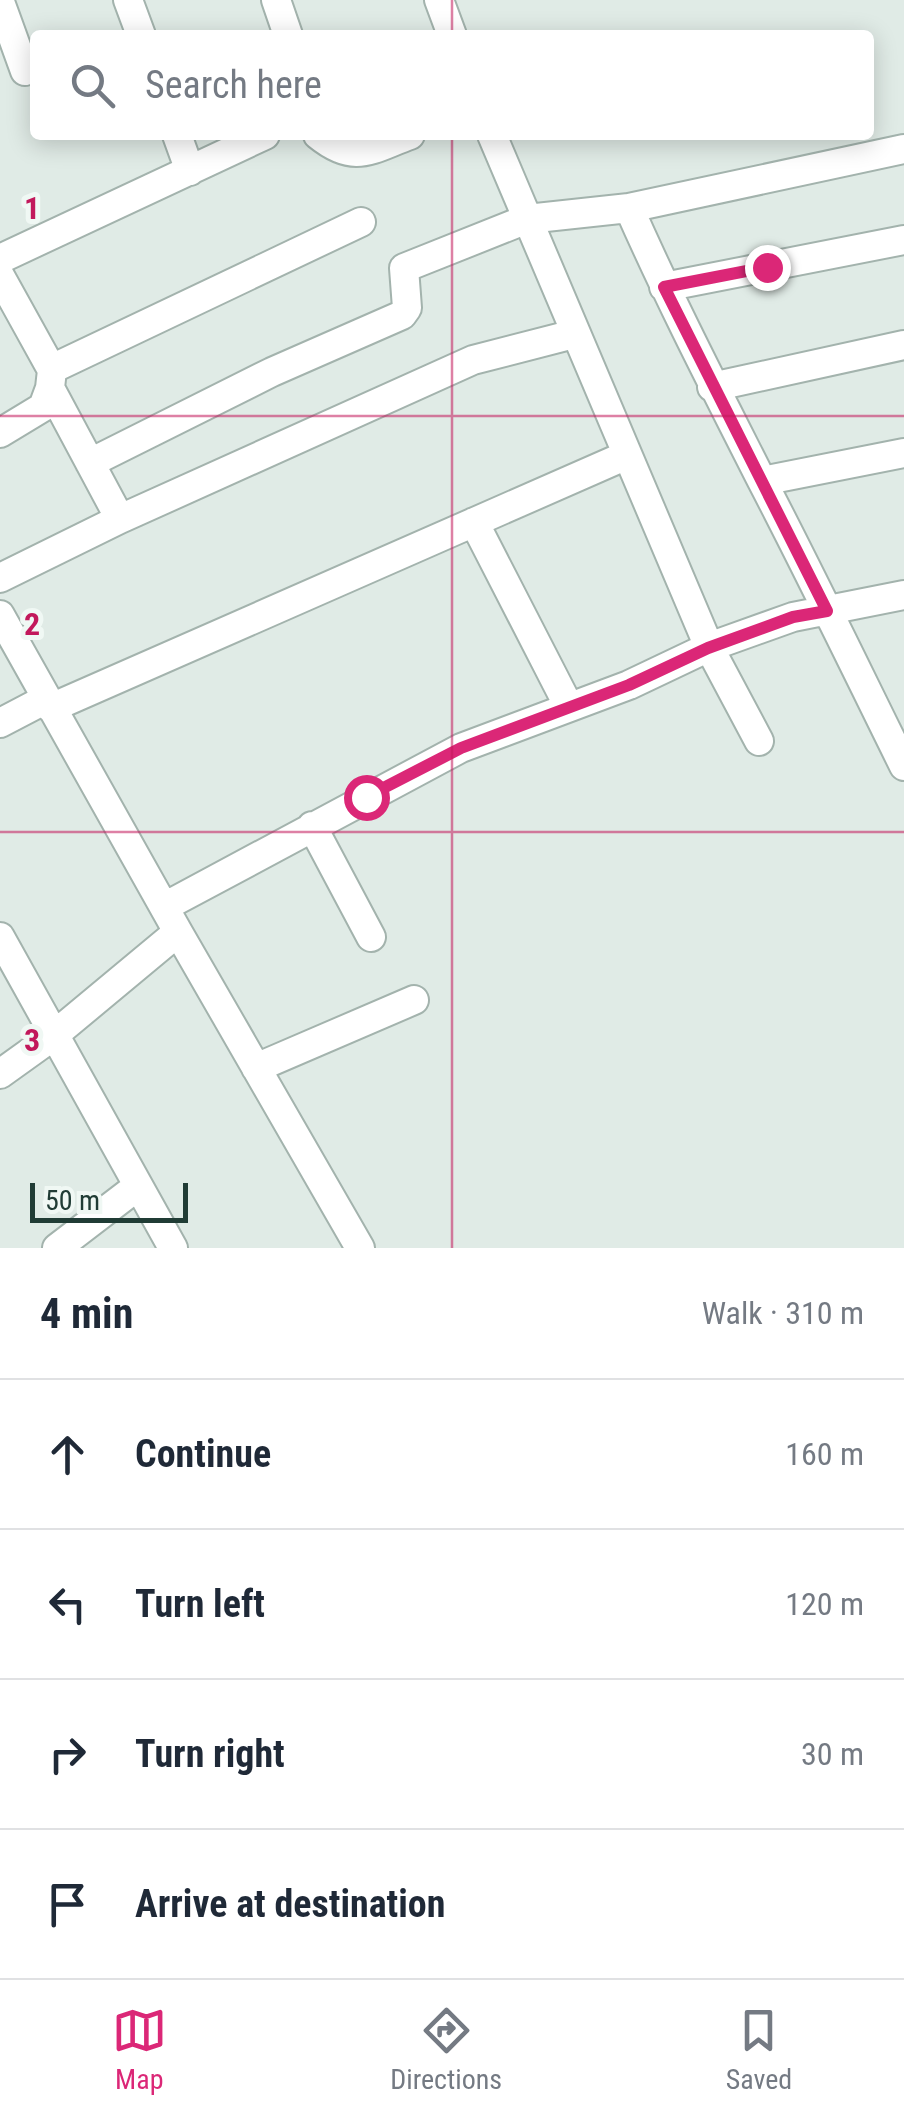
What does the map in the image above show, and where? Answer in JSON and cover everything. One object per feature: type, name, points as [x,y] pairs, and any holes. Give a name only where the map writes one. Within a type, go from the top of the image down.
[{"type":"street","points":[[128,0],[139,30]]},
{"type":"street","points":[[276,0],[286,30]]},
{"type":"street","points":[[439,0],[450,30]]},
{"type":"street","points":[[0,2],[25,71]]},
{"type":"street","points":[[179,140],[190,171]]},
{"type":"street","points":[[0,259],[255,140]]},
{"type":"street","points":[[324,140],[354,153],[397,140]]},
{"type":"street","points":[[494,140],[708,648],[758,740]]},
{"type":"street","points":[[90,462],[272,372],[402,315],[407,308],[404,268],[527,219],[629,208],[904,149]]},
{"type":"street","points":[[629,208],[712,387],[904,766]]},
{"type":"street","points":[[0,433],[43,407],[51,379],[362,222]]},
{"type":"street","points":[[664,287],[904,240]]},
{"type":"street","points":[[0,276],[120,519]]},
{"type":"street","points":[[0,578],[120,519],[473,360],[574,334]]},
{"type":"street","points":[[712,387],[904,345]]},
{"type":"street","points":[[762,481],[904,453]]},
{"type":"street","points":[[0,724],[627,455]]},
{"type":"street","points":[[474,522],[569,707]]},
{"type":"street","points":[[0,1074],[53,1036],[171,919],[312,826],[461,748],[629,685],[708,648],[793,617],[904,595]]},
{"type":"street","points":[[0,615],[360,1248]]},
{"type":"street","points":[[312,826],[371,937]]},
{"type":"street","points":[[0,937],[173,1248]]},
{"type":"street","points":[[256,1068],[414,1000]]},
{"type":"street","points":[[57,1248],[138,1186]]},
{"type":"route","points":[[366,797],[461,748],[629,685],[708,648],[793,617],[827,611],[664,287],[767,267]]}]
